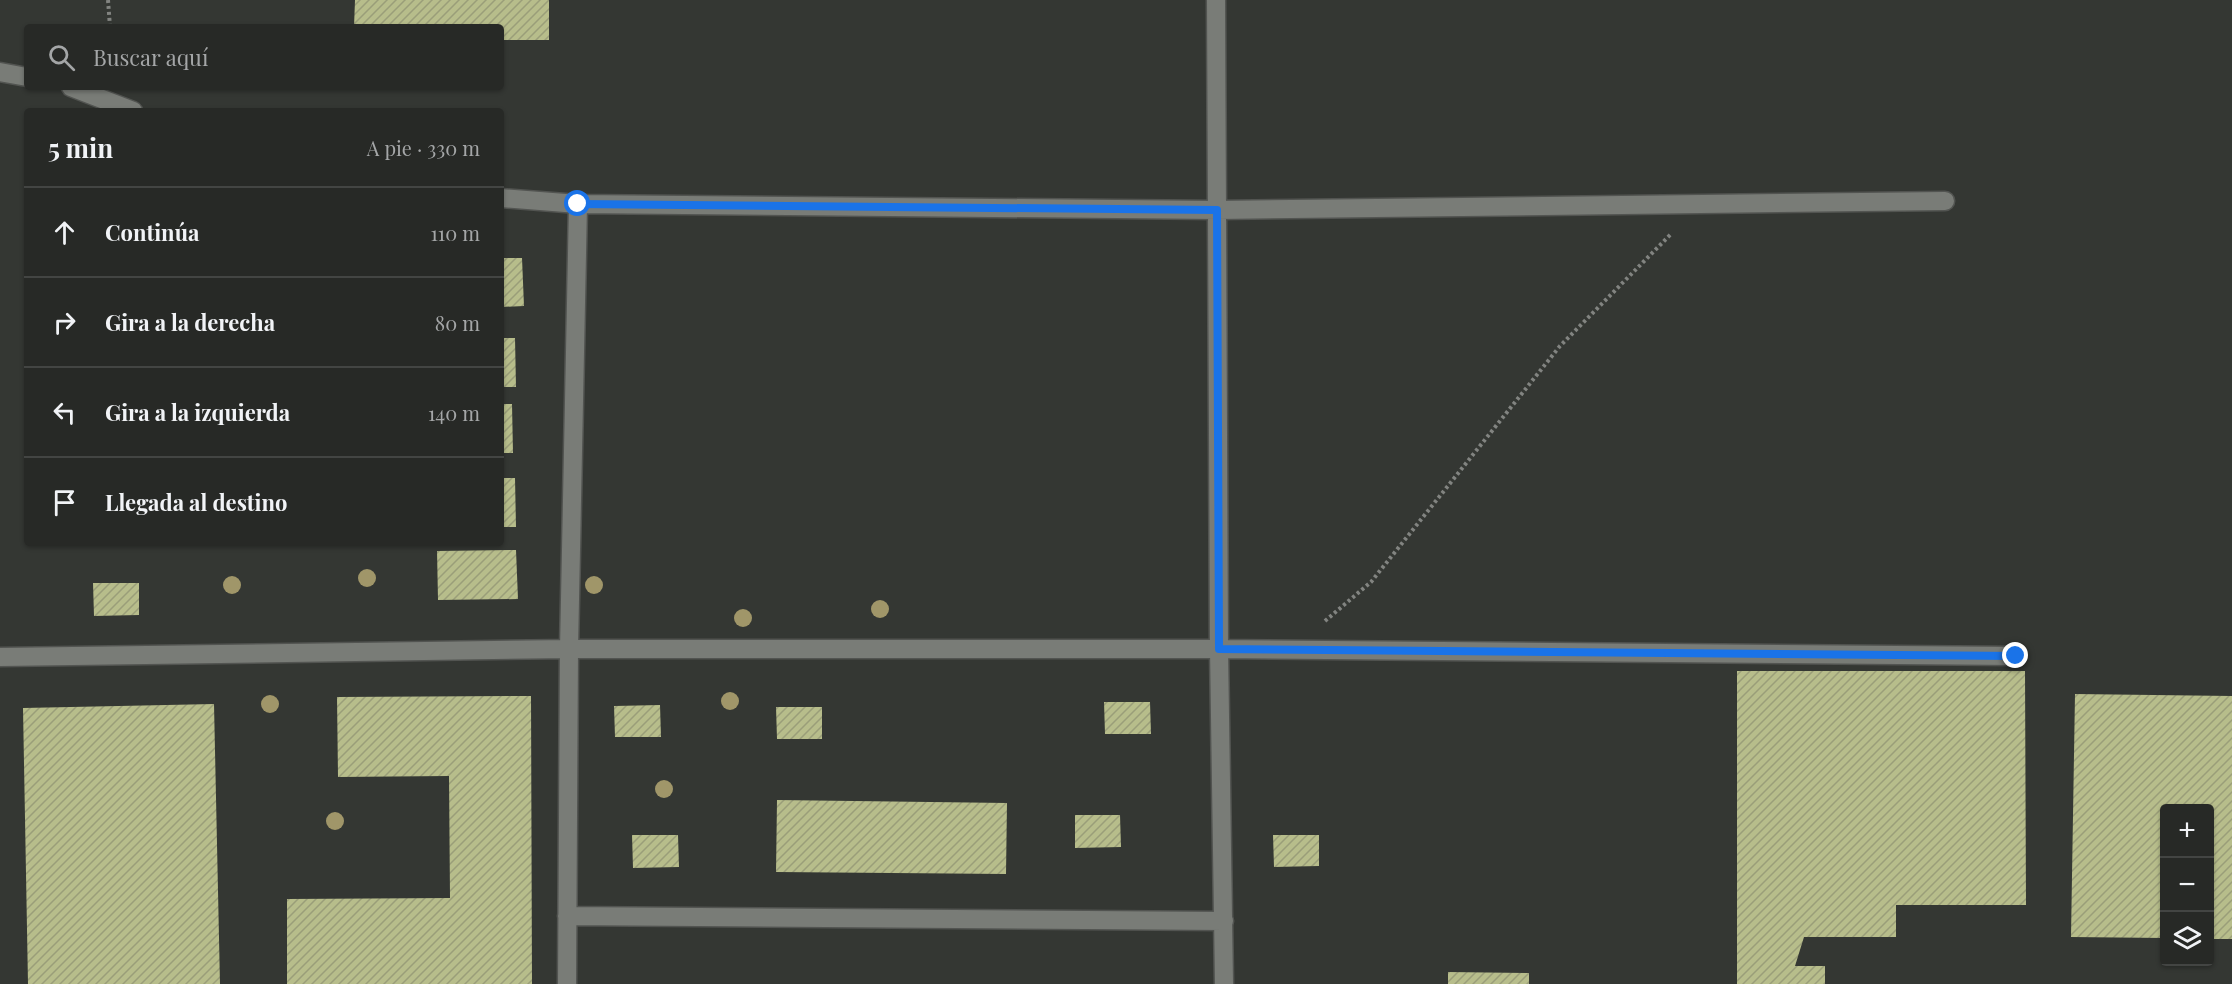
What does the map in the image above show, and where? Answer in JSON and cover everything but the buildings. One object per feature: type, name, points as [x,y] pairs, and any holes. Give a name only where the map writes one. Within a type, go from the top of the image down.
[{"type":"lane","points":[[1216,0],[1219,649],[1224,984]]},
{"type":"lane","points":[[0,72],[24,76]]},
{"type":"lane","points":[[79,90],[125,108]]},
{"type":"lane","points":[[504,198],[578,204],[1217,210],[1945,201]]},
{"type":"lane","points":[[567,984],[569,649],[578,204]]},
{"type":"lane","points":[[0,657],[569,649],[1293,649],[2016,656]]},
{"type":"lane","points":[[567,916],[1224,921]]},
{"type":"path","points":[[108,0],[110,24]]},
{"type":"path","points":[[1293,649],[1371,582],[1560,346],[1701,204]]},
{"type":"route","points":[[578,204],[1217,210],[1219,649],[2016,656]]}]
